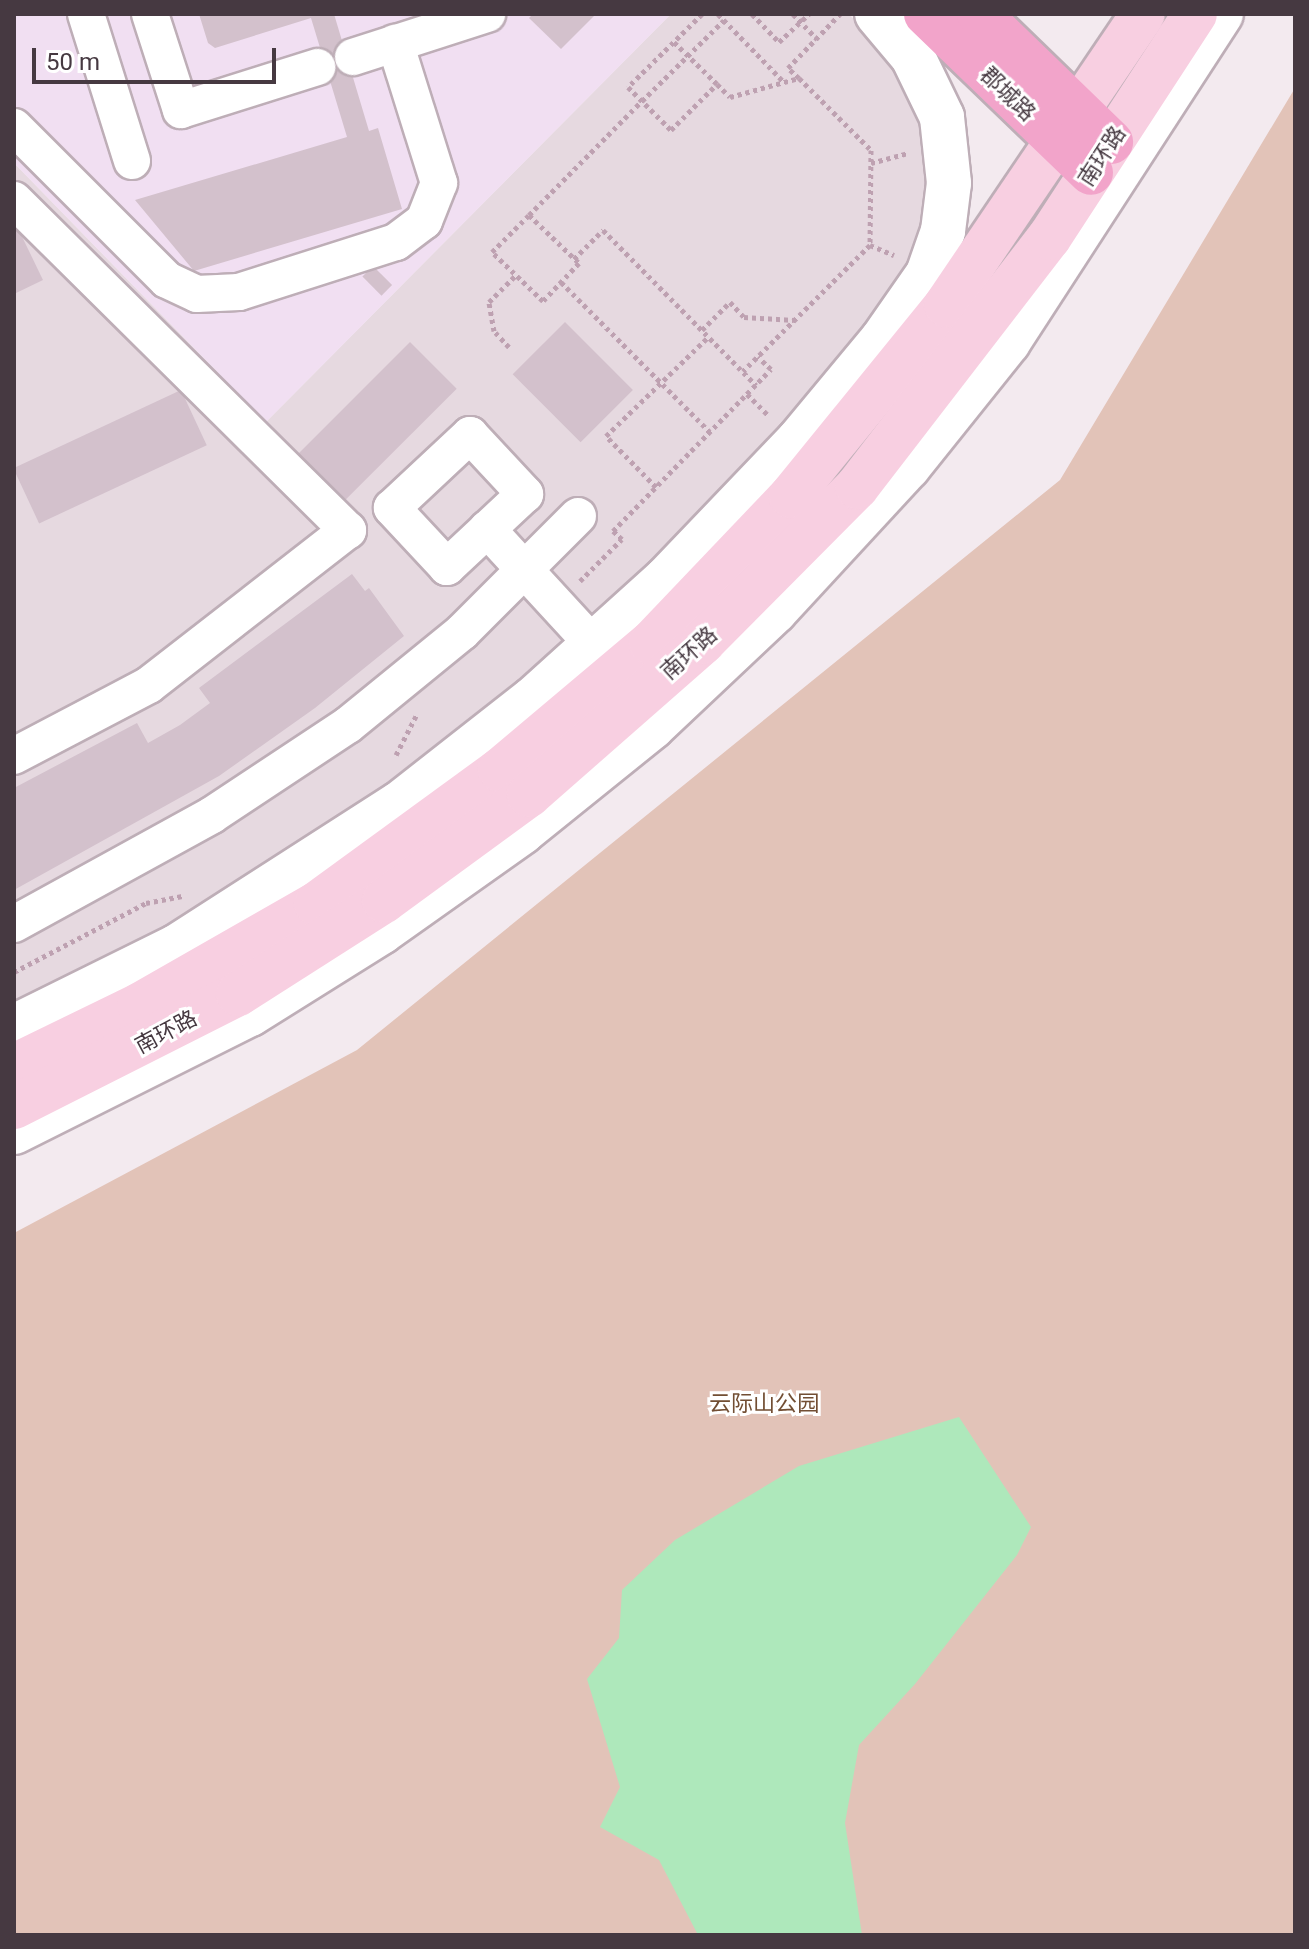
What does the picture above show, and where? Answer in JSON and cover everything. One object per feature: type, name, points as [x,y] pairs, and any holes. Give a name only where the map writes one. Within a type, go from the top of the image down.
[{"type":"main road","name":"郡城路","points":[[926,14],[1068,126],[1101,158]]},
{"type":"main road","name":"郡城路","points":[[979,14],[1068,126]]},
{"type":"main road","name":"南环路","points":[[14,1066],[139,1005],[316,904],[500,770],[606,658],[791,496],[946,305],[1143,14]]},
{"type":"main road","name":"南环路","points":[[14,1107],[238,994],[384,901],[529,795],[703,642],[857,487],[1049,238],[1195,14]]},
{"type":"street","points":[[86,14],[132,161]]},
{"type":"street","points":[[150,14],[181,110],[317,67]]},
{"type":"street","points":[[353,57],[487,14]]},
{"type":"street","points":[[14,1027],[176,947],[294,876],[399,804],[533,699],[606,658],[666,579],[798,441],[882,340],[928,274],[943,231],[949,183],[942,117],[913,57],[877,14]]},
{"type":"street","points":[[14,1132],[250,1014],[381,932],[522,832],[652,727],[775,611],[908,467],[1008,342],[1221,14]]},
{"type":"street","points":[[14,127],[167,280],[197,294],[239,292],[396,242],[424,221],[439,183],[395,43]]},
{"type":"street","points":[[14,200],[348,530],[149,685],[14,756]]},
{"type":"street","points":[[470,435],[525,494],[487,529],[447,567],[392,508],[422,458],[470,435]]},
{"type":"street","points":[[14,924],[212,815],[348,725],[462,632],[578,516]]},
{"type":"street","points":[[487,529],[606,658]]},
{"type":"path","points":[[702,14],[628,87],[671,130],[717,84]]},
{"type":"path","points":[[718,14],[785,82]]},
{"type":"path","points":[[752,14],[779,42],[809,14]]},
{"type":"path","points":[[793,14],[817,39]]},
{"type":"path","points":[[779,77],[840,14]]},
{"type":"path","points":[[529,215],[579,263],[543,301],[492,252],[642,101],[724,20]]},
{"type":"path","points":[[674,42],[730,97],[799,78]]},
{"type":"path","points":[[743,371],[870,245],[871,150],[788,68]]},
{"type":"path","points":[[871,163],[917,151]]},
{"type":"path","points":[[574,259],[603,230],[756,385]]},
{"type":"path","points":[[509,347],[494,331],[489,302],[516,275]]},
{"type":"path","points":[[561,282],[710,432]]},
{"type":"path","points":[[702,330],[730,302],[744,317],[796,320]]},
{"type":"path","points":[[656,487],[606,436],[708,337]]},
{"type":"path","points":[[557,605],[622,539],[613,531],[771,369],[758,357]]},
{"type":"path","points":[[747,394],[777,423]]},
{"type":"shaded area","points":[[14,14],[671,14],[266,422],[14,163]]},
{"type":"shaded area","points":[[671,14],[848,14],[877,40],[920,107],[932,143],[921,262],[854,354],[584,635],[297,856],[14,1013],[14,163],[266,422]]},
{"type":"shaded area","points":[[959,1417],[1031,1527],[1017,1555],[915,1684],[859,1745],[845,1823],[862,1935],[698,1935],[659,1860],[600,1827],[620,1787],[587,1679],[619,1638],[622,1590],[675,1540],[799,1466]]},
{"type":"green space","name":"云际山公园","points":[[1295,88],[1295,1935],[14,1935],[14,1233],[357,1050],[1060,480]]},
{"type":"building","points":[[199,14],[334,14],[369,131],[378,128],[402,209],[194,271],[135,200],[347,137],[311,18],[215,48],[208,43]]},
{"type":"building","points":[[533,14],[596,14],[561,49],[529,18]]},
{"type":"building","points":[[14,220],[43,280],[14,294]]},
{"type":"building","points":[[373,266],[392,285],[381,296],[362,277]]},
{"type":"building","points":[[565,322],[633,390],[581,442],[513,374]]},
{"type":"building","points":[[410,342],[457,389],[344,501],[298,454]]},
{"type":"building","points":[[181,390],[207,445],[39,523],[14,468]]},
{"type":"building","points":[[352,574],[365,591],[369,588],[404,636],[315,708],[219,776],[14,890],[14,788],[137,723],[148,743],[180,725],[210,703],[199,688]]}]
